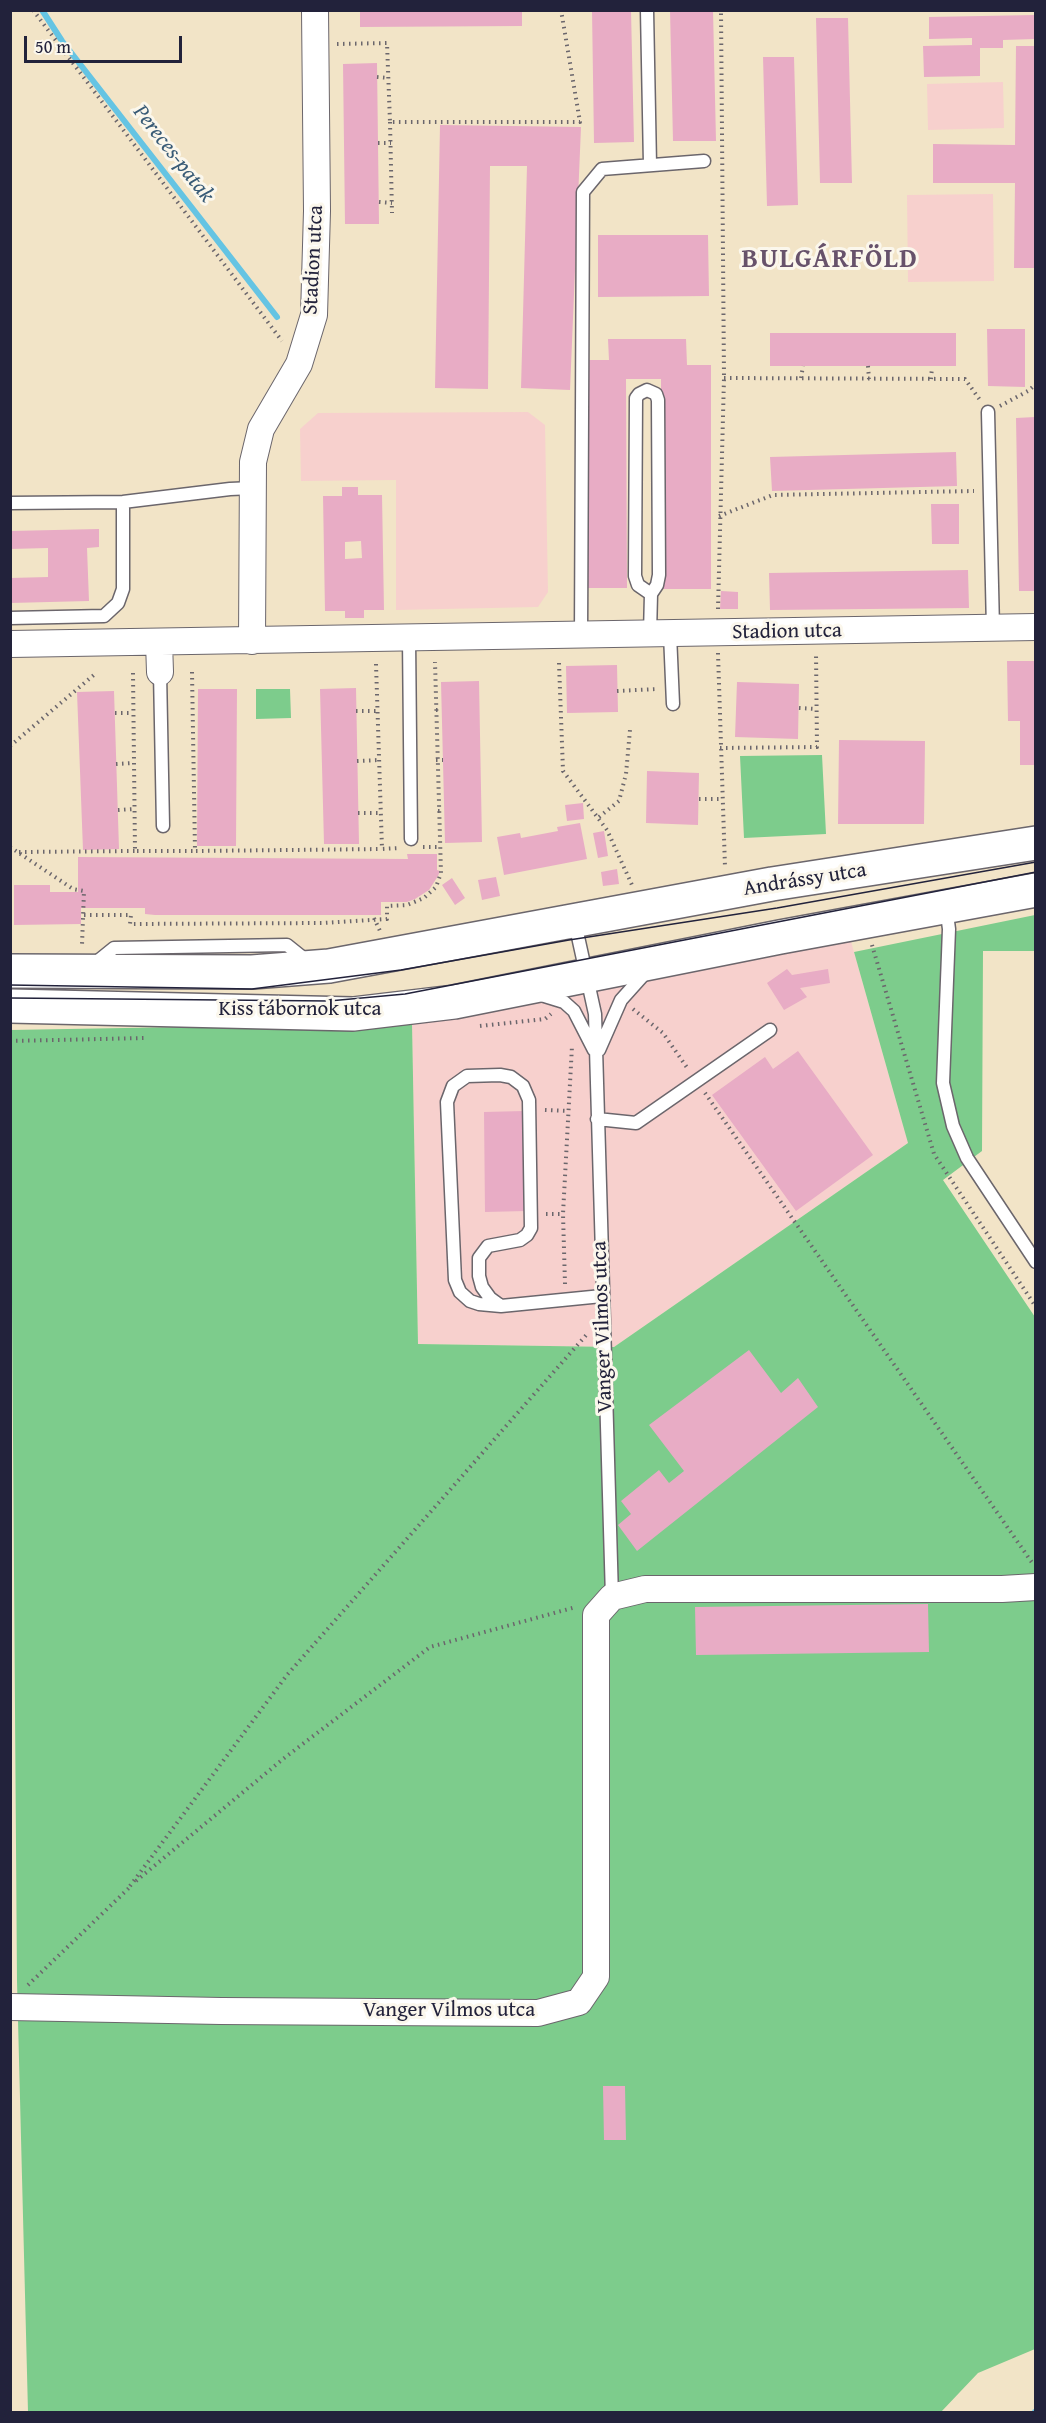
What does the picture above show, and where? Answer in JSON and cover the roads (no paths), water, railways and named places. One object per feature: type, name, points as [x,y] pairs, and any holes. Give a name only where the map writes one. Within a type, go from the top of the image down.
[{"type":"main road","name":"Andrássy utca","points":[[574,919],[772,884],[1035,843]]},
{"type":"main road","points":[[587,976],[1035,890]]},
{"type":"main road","name":"Kiss tábornok utca","points":[[10,971],[83,959],[252,972],[315,967],[574,919]]},
{"type":"main road","name":"Kiss tábornok utca","points":[[10,1006],[353,1014],[454,1002],[587,976]]},
{"type":"street","name":"Stadion utca","points":[[252,640],[254,462],[261,429],[299,364],[314,315],[317,211],[315,10]]},
{"type":"street","name":"Stadion utca","points":[[10,644],[1035,627]]},
{"type":"street","points":[[159,642],[160,672]]},
{"type":"street","points":[[612,1597],[645,1589],[1002,1589],[1035,1587]]},
{"type":"street","name":"Vanger Vilmos utca","points":[[10,2007],[232,2012],[538,2013],[579,2002],[596,1977],[596,1615],[612,1597]]},
{"type":"lane","points":[[647,10],[650,165]]},
{"type":"lane","points":[[581,636],[583,192],[602,169],[704,161]]},
{"type":"lane","points":[[651,594],[657,585],[659,575],[658,400],[656,394],[647,390],[636,398],[635,576],[638,585],[651,594],[673,688],[673,704]]},
{"type":"lane","points":[[988,412],[993,629]]},
{"type":"lane","points":[[10,503],[123,502],[253,488]]},
{"type":"lane","points":[[10,618],[104,616],[118,603],[123,589],[123,502]]},
{"type":"lane","points":[[409,638],[410,845]]},
{"type":"lane","points":[[160,672],[163,826]]},
{"type":"lane","points":[[946,906],[949,929],[944,1083],[953,1126],[967,1158],[1035,1262]]},
{"type":"lane","name":"Vanger Vilmos utca","points":[[574,919],[595,1014],[612,1597]]},
{"type":"lane","points":[[597,1057],[613,1014],[621,1000],[655,962]]},
{"type":"lane","points":[[522,989],[564,1002],[574,1011],[597,1057]]},
{"type":"lane","points":[[597,1119],[636,1123],[770,1030]]},
{"type":"lane","points":[[501,1305],[490,1298],[482,1287],[479,1276],[479,1258],[488,1246],[520,1240],[531,1228],[529,1100],[523,1086],[511,1077],[467,1076],[453,1086],[447,1102],[455,1280],[460,1293],[470,1301],[479,1304],[501,1305],[602,1296]]},
{"type":"waterway","name":"Pereces-patak","points":[[42,10],[62,41],[277,317]]},
{"type":"tram line","points":[[10,985],[252,989],[401,970],[569,940],[777,908],[1036,862]]},
{"type":"tram line","points":[[10,998],[329,1001],[405,994],[1036,872]]},
{"type":"district","name":"BULGÁRFÖLD","points":[[830,260]]}]
